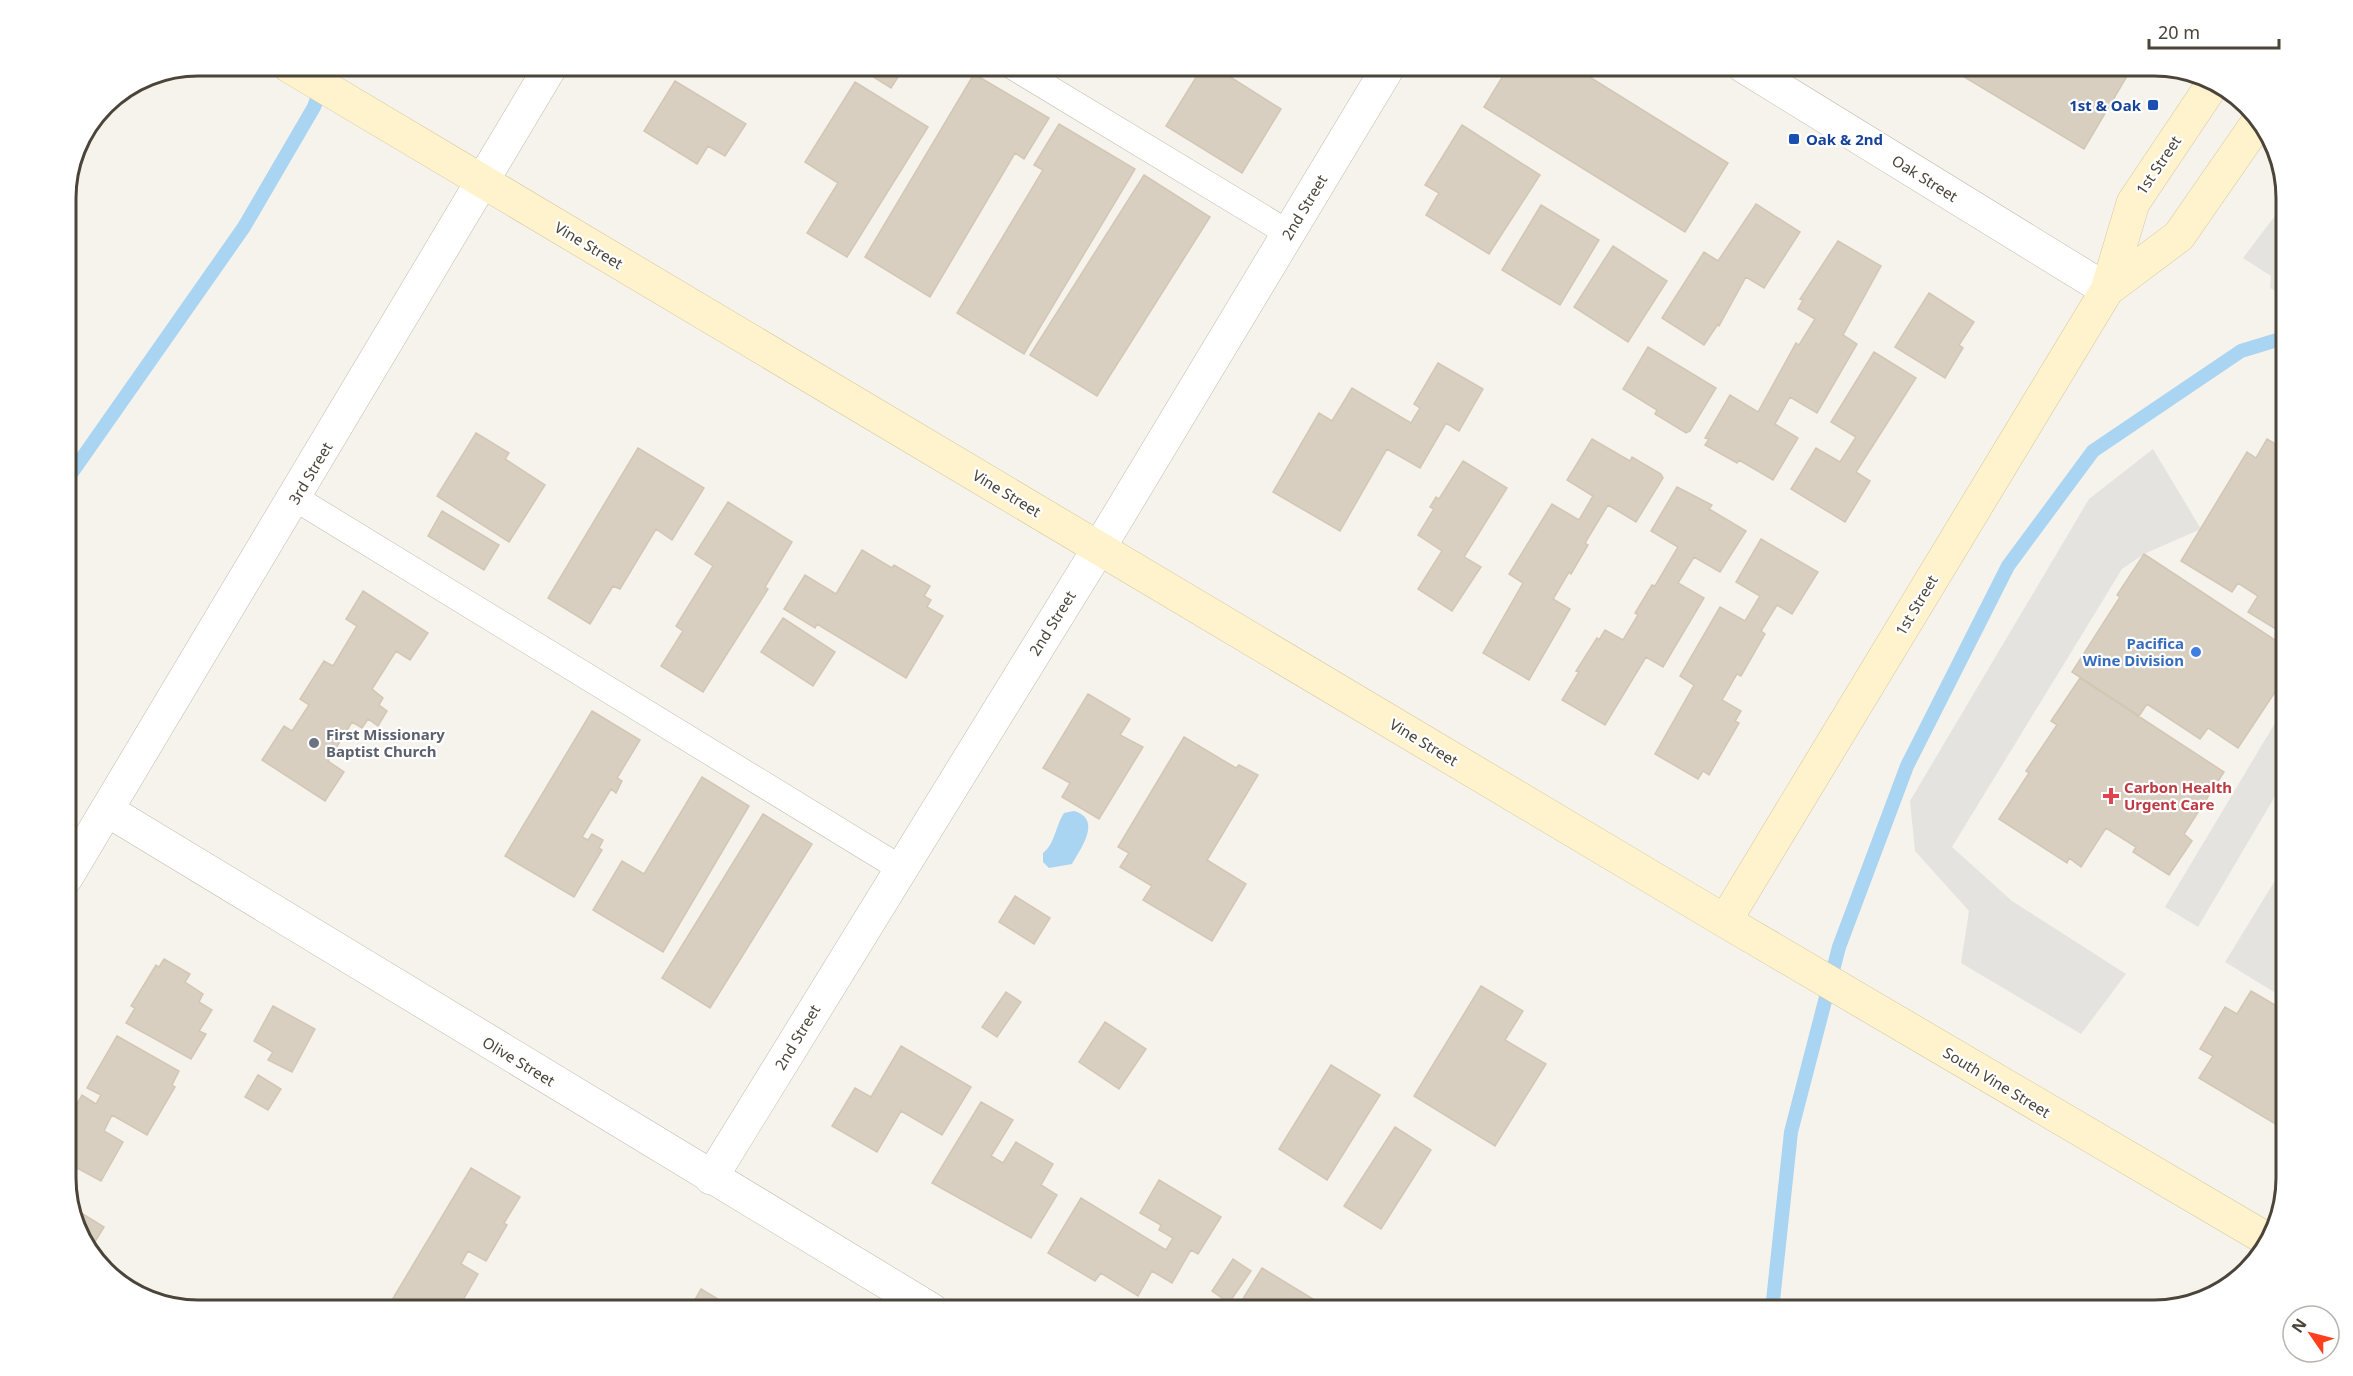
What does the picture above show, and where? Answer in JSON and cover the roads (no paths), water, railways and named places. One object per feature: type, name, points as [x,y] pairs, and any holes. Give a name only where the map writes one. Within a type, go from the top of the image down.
[{"type":"street","name":"Vine Street","points":[[308,77],[1725,921]]},
{"type":"street","name":"3rd Street","points":[[77,860],[545,77]]},
{"type":"street","name":"2nd Street","points":[[711,1178],[1099,548],[1382,77]]},
{"type":"street","name":"Oak Street","points":[[1761,77],[2107,290]]},
{"type":"street","name":"1st Street","points":[[1725,921],[2107,290],[2133,203],[2209,90]]},
{"type":"street","name":"1st Street","points":[[2107,290],[2179,236],[2254,129]]},
{"type":"street","name":"Olive Street","points":[[107,810],[915,1300]]},
{"type":"street","name":"South Vine Street","points":[[1725,921],[2261,1236]]},
{"type":"lane","points":[[1030,77],[1288,233]]},
{"type":"lane","points":[[295,498],[900,868]]},
{"type":"water","points":[[1074,811],[1087,820],[1088,827],[1084,842],[1072,864],[1049,868],[1043,862],[1043,853],[1050,845],[1064,813]]},
{"type":"waterway","points":[[77,465],[244,227],[314,107],[325,77]]},
{"type":"waterway","points":[[1773,1300],[1791,1132],[1839,947],[1907,766],[2008,566],[2093,451],[2241,351],[2276,340]]},
{"type":"place","name":"1st & Oak","points":[[2153,105]]},
{"type":"place","name":"Oak & 2nd","points":[[1794,139]]},
{"type":"place","name":"Pacifica Wine Division","points":[[2196,652]]},
{"type":"place","name":"First Missionary Baptist Church","points":[[314,743]]},
{"type":"place","name":"Carbon Health Urgent Care","points":[[2111,796]]}]
